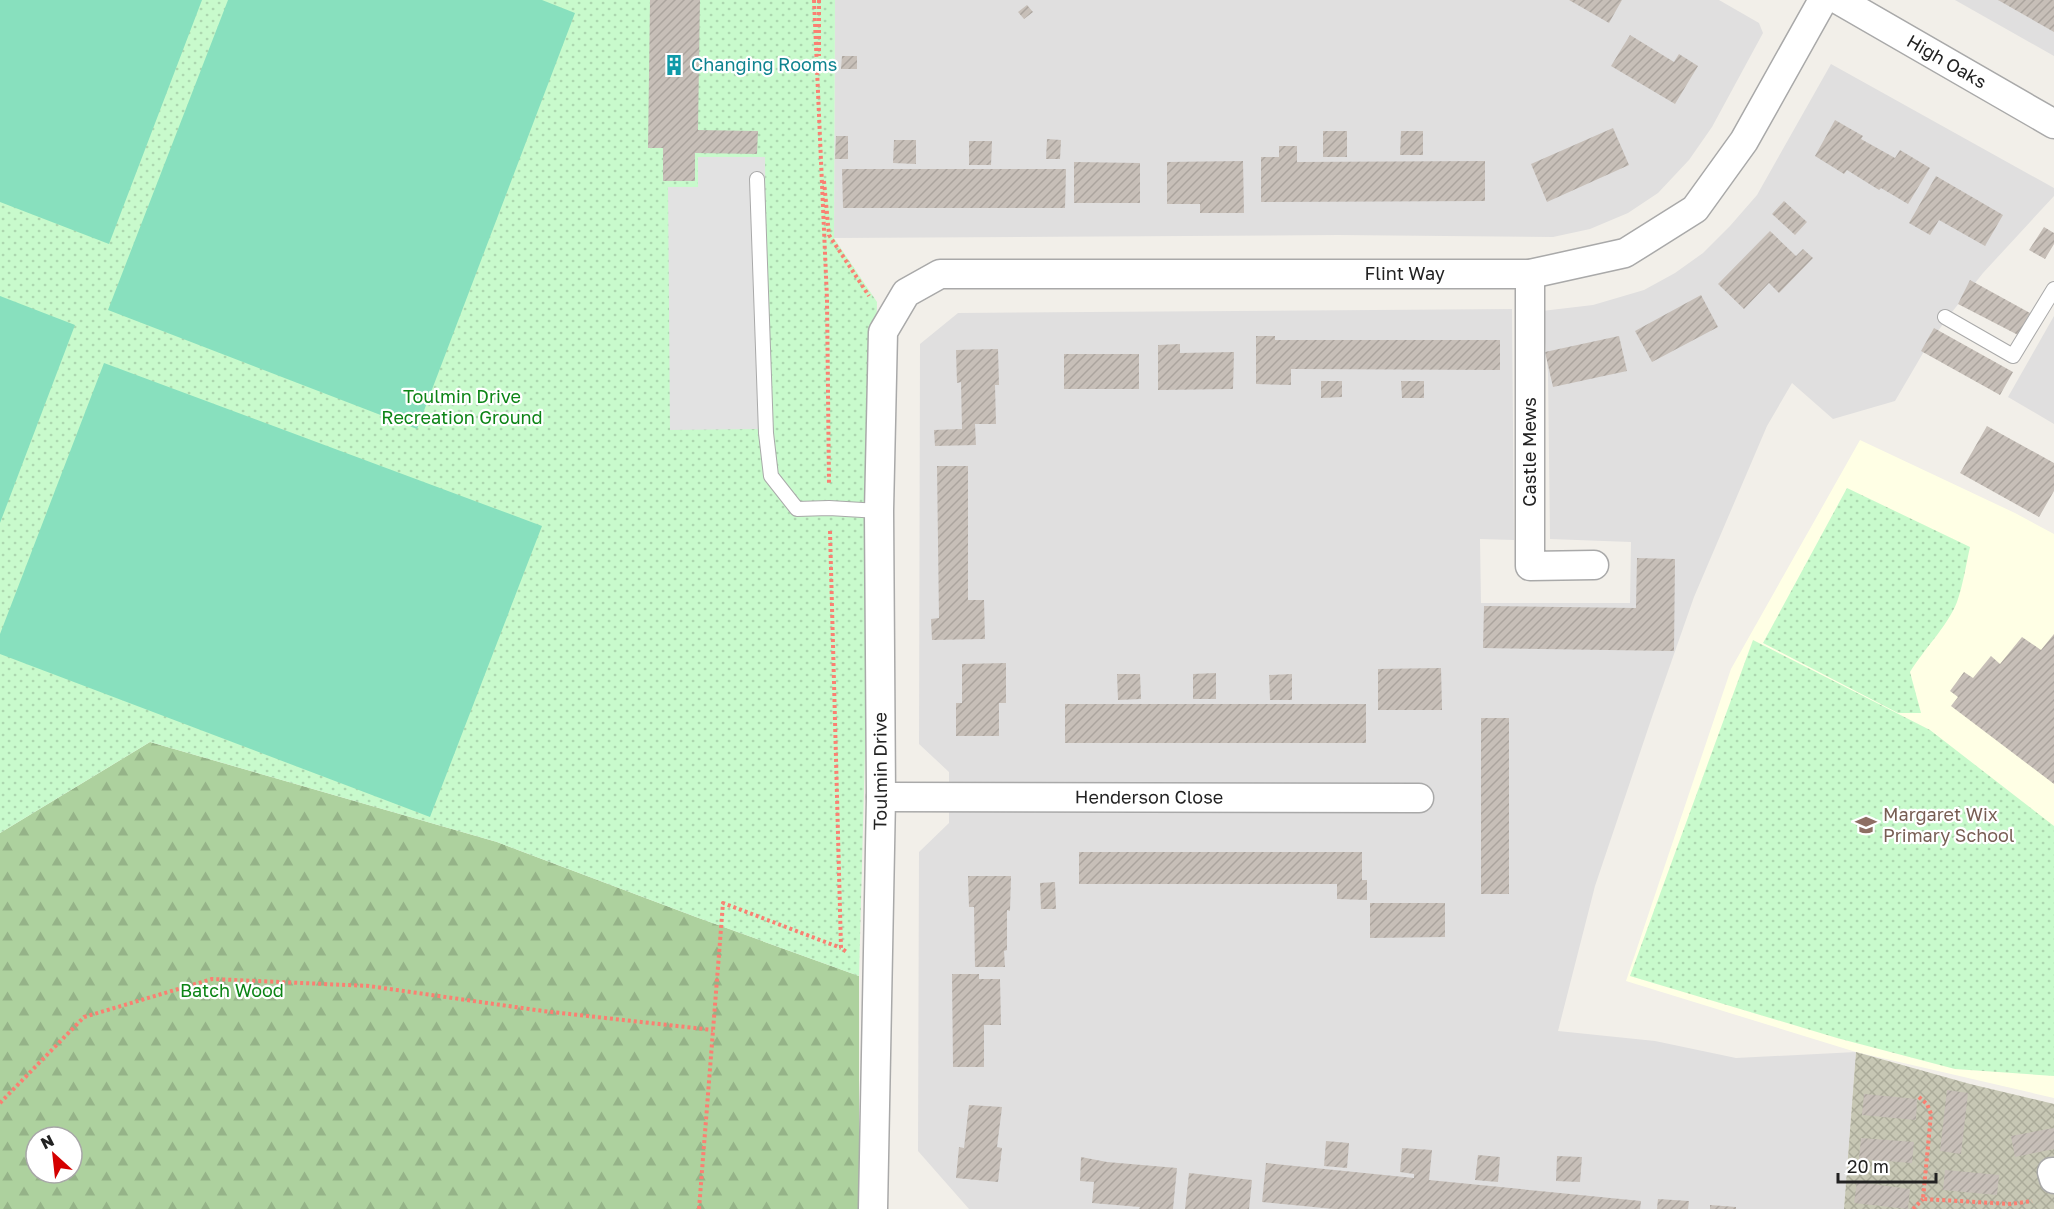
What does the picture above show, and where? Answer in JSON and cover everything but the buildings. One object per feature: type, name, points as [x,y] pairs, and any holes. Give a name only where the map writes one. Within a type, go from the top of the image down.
[{"type":"street","name":"Flint Way","points":[[885,328],[906,293],[940,274],[1530,274],[1625,253],[1695,209],[1744,141],[1823,0]]},
{"type":"street","name":"High Oaks","points":[[1839,0],[2054,124]]},
{"type":"street","name":"Castle Mews","points":[[1530,274],[1530,566],[1594,565]]},
{"type":"street","name":"Toulmin Drive","points":[[873,1209],[881,797],[879,511],[885,328]]},
{"type":"street","name":"Henderson Close","points":[[881,797],[1419,798]]},
{"type":"lane","points":[[758,179],[765,433],[771,476],[797,510],[829,508],[879,511]]},
{"type":"lane","points":[[1946,317],[2013,356],[2054,289]]},
{"type":"path","points":[[817,0],[820,125],[829,235],[885,328]]},
{"type":"path","points":[[817,0],[827,299],[829,508],[841,948]]},
{"type":"path","points":[[699,1209],[723,903],[841,948],[878,976]]},
{"type":"path","points":[[0,1103],[84,1017],[212,979],[369,986],[543,1011],[713,1030]]},
{"type":"path","points":[[1913,1209],[1923,1199],[1931,1114],[1927,1104],[1919,1097]]},
{"type":"path","points":[[1923,1199],[2011,1204],[2050,1184]]},
{"type":"shaded area","points":[[835,0],[1719,0],[1759,23],[1763,33],[1712,127],[1689,160],[1658,193],[1628,213],[1590,229],[1553,237],[1338,235],[834,238]]},
{"type":"shaded area","points":[[1955,0],[2054,0],[2054,56]]},
{"type":"shaded area","points":[[1831,64],[2054,188],[2054,196],[1983,273],[1948,317],[1926,348],[1895,401],[1833,419],[1792,383],[1767,426],[1694,597],[1595,886],[1558,1031],[1655,1041],[1736,1058],[1856,1052],[1844,1209],[969,1209],[918,1151],[919,852],[949,823],[949,772],[919,744],[920,344],[958,313],[1512,309],[1514,540],[1480,539],[1481,603],[1630,603],[1631,542],[1550,539],[1548,373],[1542,311],[1593,305],[1644,290],[1675,273],[1703,253],[1757,195]]},
{"type":"shaded area","points":[[698,157],[765,157],[767,429],[670,430],[668,187],[698,187]]},
{"type":"shaded area","points":[[2054,316],[2054,424],[2008,397]]},
{"type":"shaded area","name":"Margaret Wix Primary School","points":[[1860,440],[2015,513],[2054,534],[2054,1098],[1856,1052],[1626,981],[1731,669]]},
{"type":"shaded area","points":[[1856,1052],[1970,1084],[2054,1104],[2054,1209],[1844,1209]]},
{"type":"green space","name":"Toulmin Drive Recreation Ground","points":[[0,0],[835,0],[834,238],[877,302],[859,976],[497,842],[150,742],[0,833]]},
{"type":"green space","points":[[0,0],[202,0],[109,244],[0,202]]},
{"type":"green space","points":[[228,0],[542,0],[575,13],[417,429],[108,310]]},
{"type":"green space","points":[[0,296],[75,325],[0,523]]},
{"type":"green space","points":[[104,363],[542,526],[430,817],[0,654],[0,634]]},
{"type":"green space","points":[[1847,488],[1970,547],[1961,589],[1953,611],[1910,672],[1921,713],[1898,713],[1763,643]]},
{"type":"green space","name":"Margaret Wix Primary School","points":[[1753,640],[1930,730],[2054,826],[2054,1076],[1955,1069],[1837,1038],[1630,976]]},
{"type":"green space","name":"Batch Wood","points":[[150,742],[497,842],[859,976],[859,1209],[0,1209],[0,833]]},
{"type":"place","name":"Changing Rooms","points":[[674,65]]},
{"type":"place","name":"Margaret Wix Primary School","points":[[1866,825]]}]
